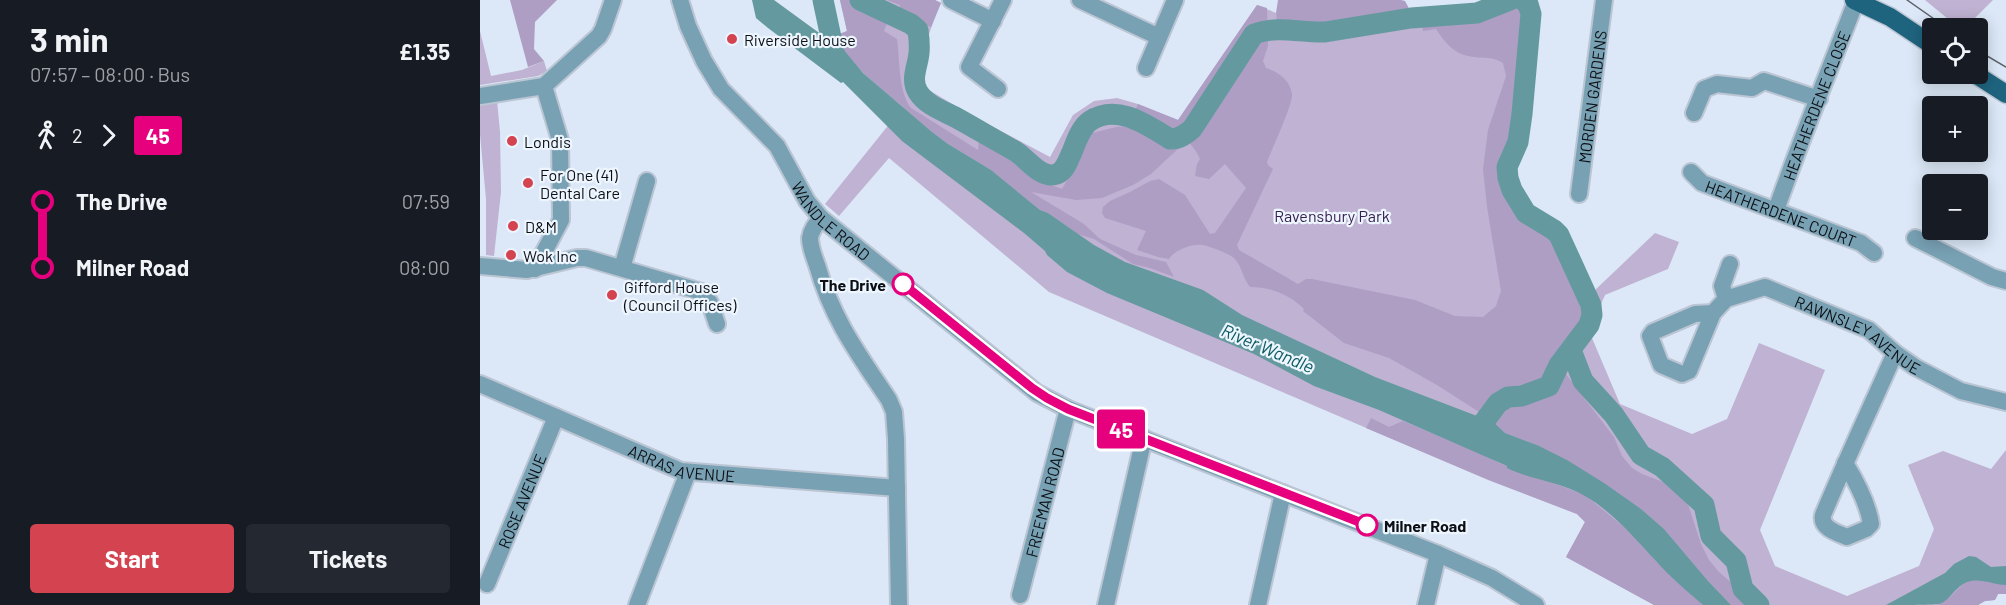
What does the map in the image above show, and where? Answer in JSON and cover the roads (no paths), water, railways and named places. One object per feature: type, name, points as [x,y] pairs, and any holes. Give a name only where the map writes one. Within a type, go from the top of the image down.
[{"type":"main road","points":[[1855,0],[1890,17],[1922,38]]},
{"type":"main road","points":[[1988,82],[2006,93]]},
{"type":"street","points":[[480,96],[544,86],[599,36],[613,0]]},
{"type":"street","name":"WANDLE ROAD","points":[[680,0],[688,26],[712,76],[729,98],[777,146],[807,201],[821,218],[1032,388],[1068,409],[1438,554],[1492,578],[1536,605]]},
{"type":"street","points":[[951,0],[993,21]]},
{"type":"street","points":[[998,89],[969,67],[1004,0]]},
{"type":"street","points":[[1080,0],[1159,37]]},
{"type":"street","points":[[1146,68],[1175,0]]},
{"type":"street","name":"MORDEN GARDENS","points":[[1579,194],[1604,0]]},
{"type":"street","name":"HEATHERDENE CLOSE","points":[[1776,210],[1800,141],[1855,0]]},
{"type":"street","points":[[1694,112],[1704,89],[1717,84],[1752,88],[1764,81],[1818,99]]},
{"type":"street","points":[[535,269],[561,220],[560,140],[544,86]]},
{"type":"street","name":"HEATHERDENE COURT","points":[[1691,172],[1702,183],[1861,243],[1874,253]]},
{"type":"street","points":[[622,268],[647,181]]},
{"type":"street","points":[[821,218],[810,238],[831,307],[842,330],[889,400],[894,412],[899,605]]},
{"type":"street","points":[[1915,238],[1992,278],[2006,281]]},
{"type":"street","points":[[480,266],[527,270],[586,258],[702,292],[710,303],[717,324]]},
{"type":"street","points":[[1713,313],[1726,299],[1722,286],[1730,264]]},
{"type":"street","name":"RAWNSLEY AVENUE","points":[[1726,299],[1765,287],[1869,330],[1915,367],[1961,391],[2006,402]]},
{"type":"street","points":[[1845,463],[1895,353]]},
{"type":"street","name":"ARRAS AVENUE","points":[[480,384],[681,471],[897,488]]},
{"type":"street","name":"FREEMAN ROAD","points":[[1020,595],[1068,409]]},
{"type":"street","name":"ROSE AVENUE","points":[[487,584],[555,417]]},
{"type":"street","points":[[1106,605],[1144,438]]},
{"type":"street","points":[[637,605],[688,472]]},
{"type":"street","points":[[1258,605],[1283,493]]},
{"type":"street","points":[[1426,605],[1438,554]]},
{"type":"water","points":[[752,0],[774,0],[822,35],[838,43],[863,73],[932,132],[991,170],[1040,210],[1048,213],[1094,245],[1125,262],[1203,290],[1242,315],[1375,377],[1490,419],[1505,433],[1567,460],[1641,509],[1664,529],[1731,605],[1703,605],[1667,573],[1614,518],[1595,502],[1576,491],[1516,472],[1379,410],[1314,386],[1254,354],[1107,293],[1067,272],[1024,233],[902,141],[843,82],[841,83],[756,18]]},
{"type":"water","points":[[1969,556],[1976,557],[1991,567],[2006,566],[2006,585],[1968,581],[1947,600],[1939,604],[1886,605],[1945,573],[1954,564]]},
{"type":"waterway","name":"River Wandle","points":[[823,0],[836,61]]},
{"type":"waterway","points":[[860,0],[911,24],[918,30],[919,50],[915,82],[918,92],[925,101],[1015,151],[1040,171],[1051,175],[1063,170],[1084,127],[1100,116],[1111,114],[1132,118],[1170,139],[1187,133],[1192,129],[1254,34],[1272,30],[1325,32],[1411,18],[1477,13],[1510,0]]},
{"type":"waterway","points":[[1478,430],[1498,403],[1508,397],[1522,396],[1549,386],[1559,365],[1589,325],[1592,315],[1591,305],[1559,235],[1526,213],[1512,190],[1508,178],[1507,167],[1518,142],[1522,114],[1531,14],[1528,4],[1523,0]]},
{"type":"waterway","points":[[1571,350],[1583,381],[1614,415],[1641,455],[1662,467],[1704,505],[1711,536],[1736,561],[1743,589],[1759,605]]},
{"type":"tram line","points":[[1907,0],[1933,18]]},
{"type":"tram line","points":[[1988,56],[2006,67]]},
{"type":"place","name":"Riverside House","points":[[732,39]]},
{"type":"place","name":"Londis","points":[[512,141]]},
{"type":"place","name":"For One (41) Dental Care","points":[[528,183]]},
{"type":"place","name":"D&M","points":[[513,226]]},
{"type":"place","name":"Wok Inc","points":[[511,255]]},
{"type":"place","name":"The Drive","points":[[903,284]]},
{"type":"place","name":"Gifford House (Council Offices)","points":[[612,295]]},
{"type":"place","name":"Milner Road","points":[[1367,525]]},
{"type":"park label","name":"Ravensbury Park","points":[[1332,215]]}]
